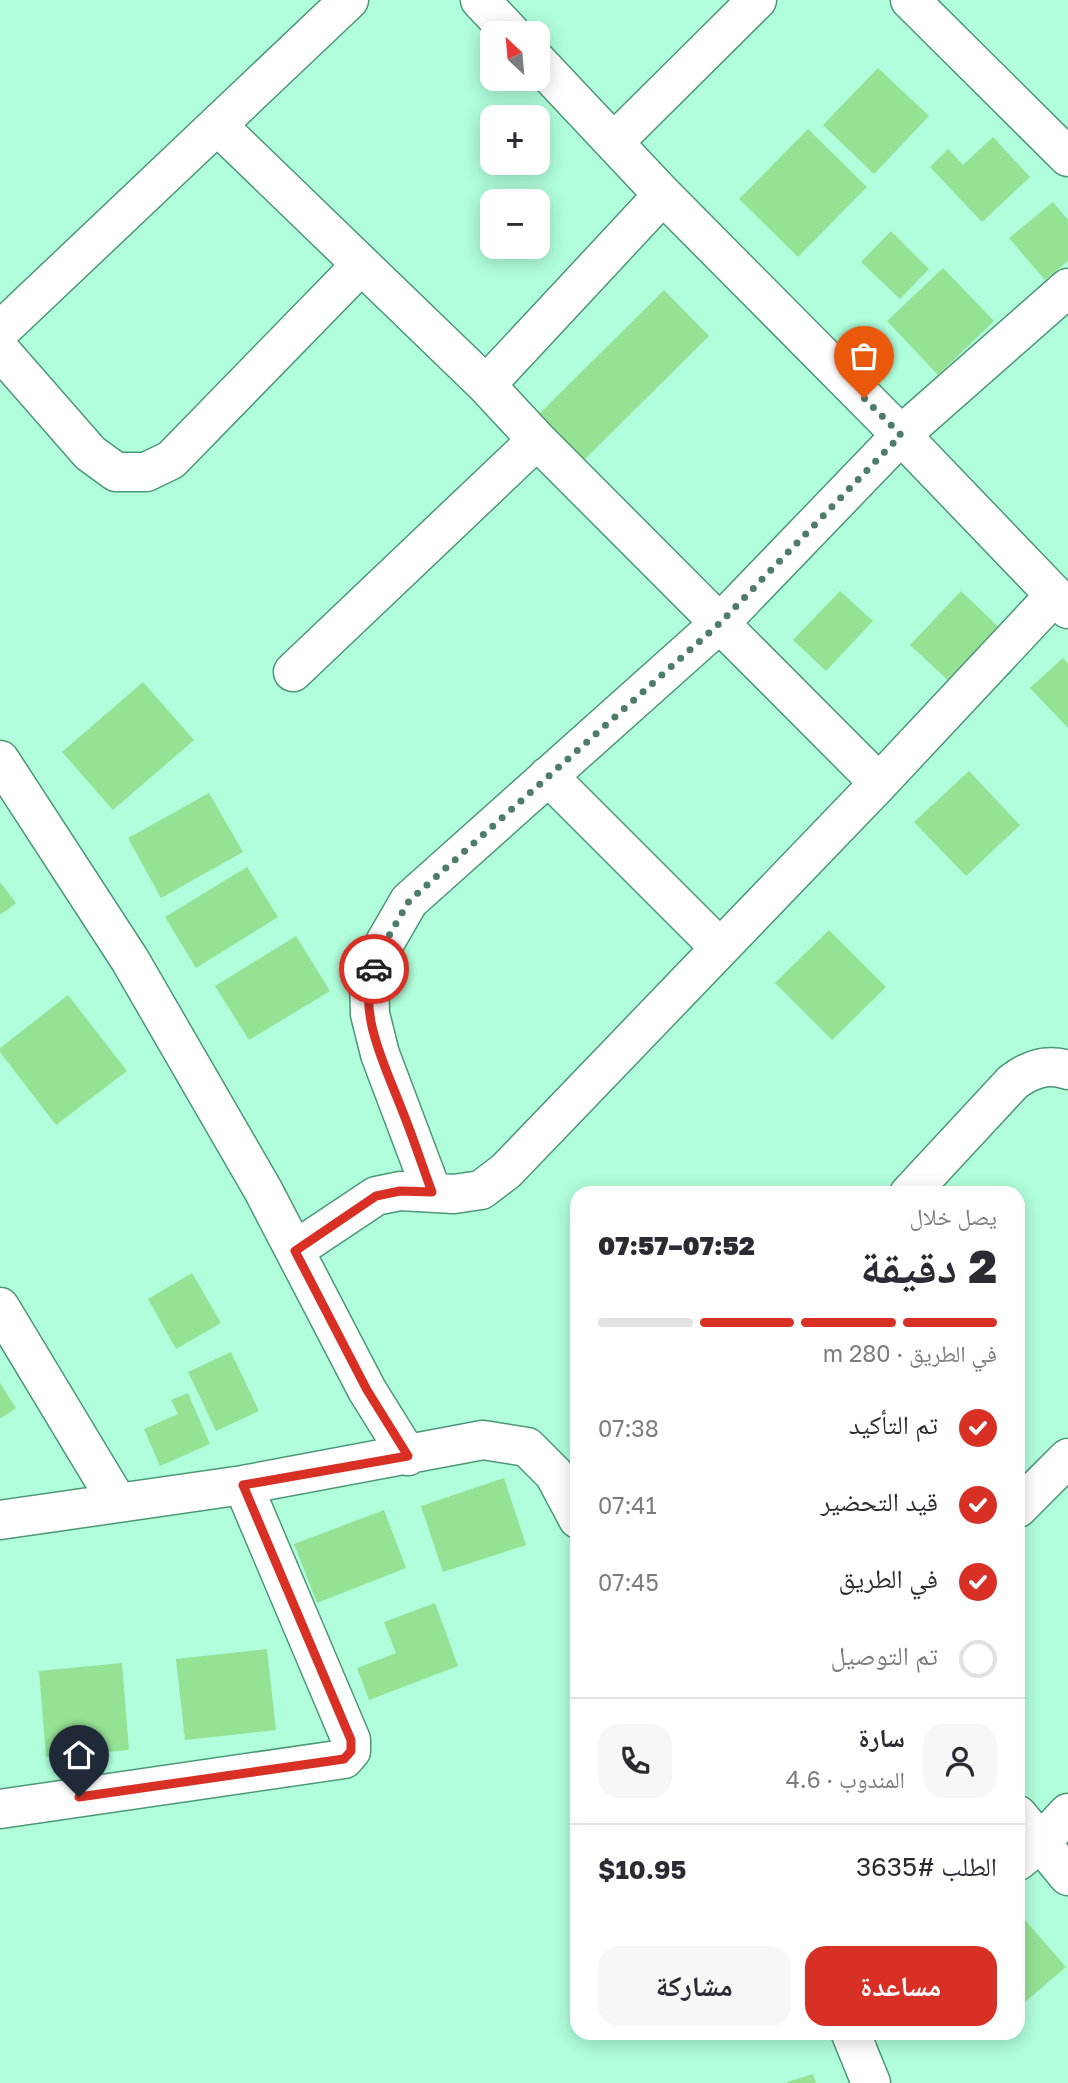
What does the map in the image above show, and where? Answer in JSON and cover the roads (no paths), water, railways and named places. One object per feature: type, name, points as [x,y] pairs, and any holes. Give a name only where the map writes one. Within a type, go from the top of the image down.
[{"type":"street","points":[[0,331],[349,0]]},
{"type":"street","points":[[480,0],[500,21]]},
{"type":"street","points":[[614,142],[757,0]]},
{"type":"street","points":[[909,0],[1068,157]]},
{"type":"street","points":[[295,1251],[376,1196],[400,1191],[454,1194],[481,1190],[506,1171],[879,783],[1061,602],[901,435],[663,195],[550,75]]},
{"type":"street","points":[[217,125],[486,385],[537,440],[879,783]]},
{"type":"street","points":[[486,385],[663,195]]},
{"type":"street","points":[[0,350],[90,453],[117,472],[146,472],[171,460],[361,265]]},
{"type":"street","points":[[432,1192],[380,1054],[370,1014],[369,979],[383,946],[409,901],[720,623],[901,435],[1068,288]]},
{"type":"street","points":[[293,672],[537,440]]},
{"type":"street","points":[[0,760],[130,960],[263,1190],[367,1390],[408,1456]]},
{"type":"street","points":[[548,776],[720,948]]},
{"type":"street","points":[[916,1186],[1013,1082],[1028,1071],[1051,1066],[1068,1070]]},
{"type":"street","points":[[0,1307],[118,1503]]},
{"type":"street","points":[[0,1520],[243,1485],[484,1440],[527,1447],[554,1474],[570,1504]]},
{"type":"street","points":[[1026,1486],[1068,1458]]},
{"type":"street","points":[[0,1809],[344,1759],[351,1751],[351,1740],[243,1485]]},
{"type":"street","points":[[1068,1813],[1026,1840],[1068,1876]]},
{"type":"street","points":[[853,2040],[871,2083]]}]
